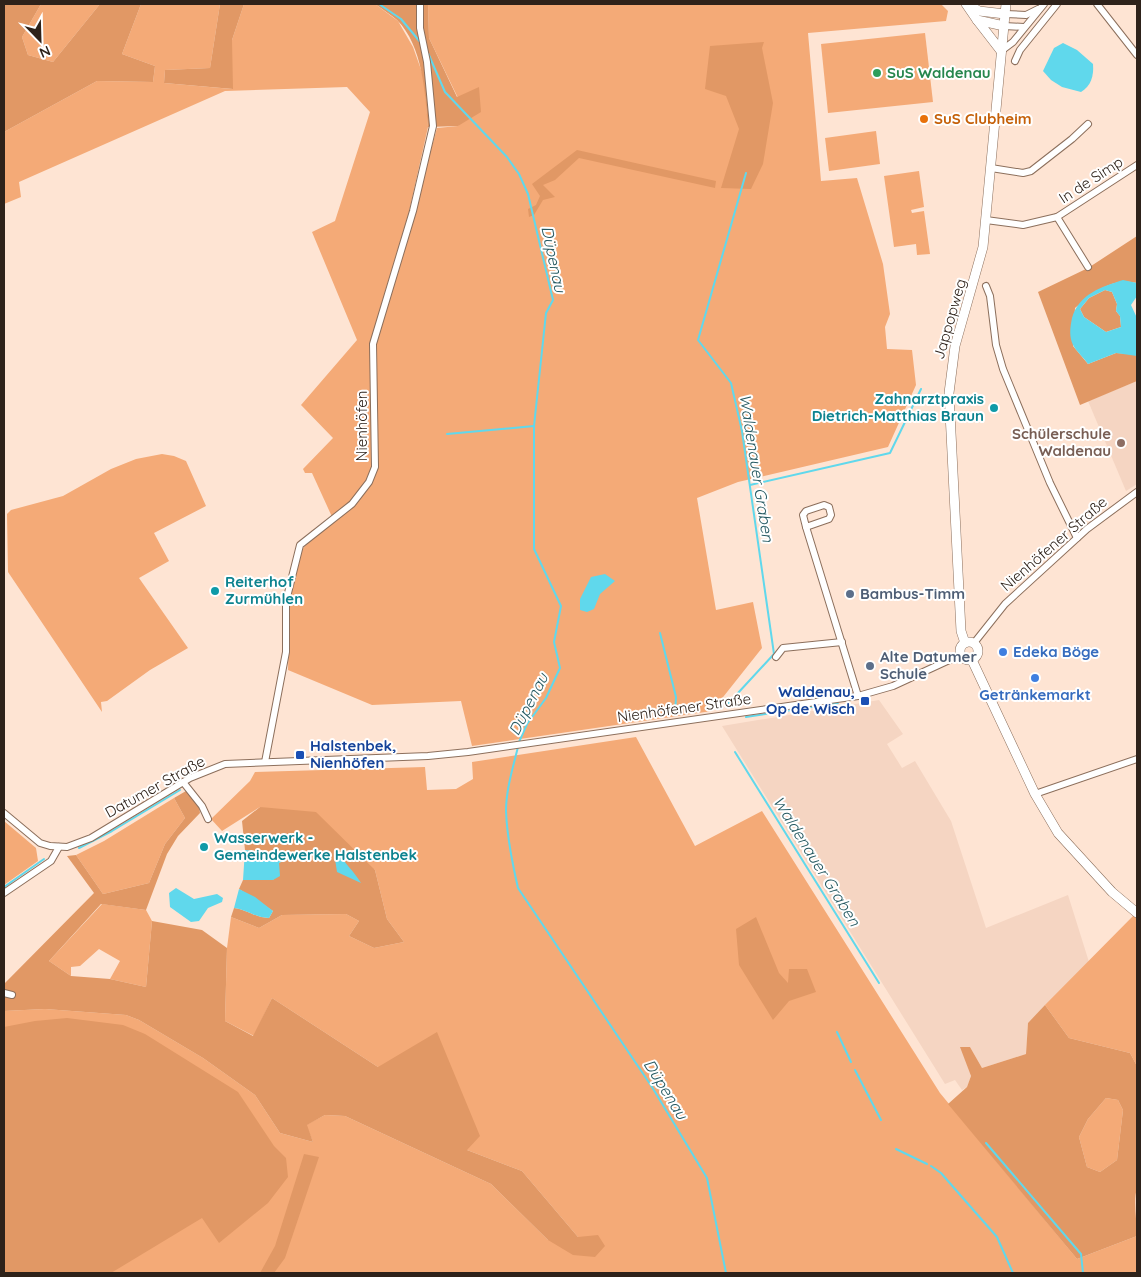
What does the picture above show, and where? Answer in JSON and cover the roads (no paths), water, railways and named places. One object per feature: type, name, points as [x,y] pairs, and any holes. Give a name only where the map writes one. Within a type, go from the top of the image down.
[{"type":"street","name":"Nienhöfen","points":[[265,762],[286,652],[286,601],[300,545],[307,537],[352,504],[369,482],[375,468],[373,344],[413,211],[432,126],[427,62],[421,39],[420,4]]},
{"type":"street","points":[[966,4],[979,11],[1026,15],[1042,6]]},
{"type":"street","points":[[966,4],[1001,51],[1013,42],[1042,6]]},
{"type":"street","name":"Jappopweg","points":[[969,643],[961,631],[948,393],[955,346],[978,271],[986,220],[1006,4]]},
{"type":"street","points":[[1014,60],[1057,4]]},
{"type":"street","points":[[1097,4],[1137,55]]},
{"type":"street","points":[[978,20],[1004,26],[1024,27]]},
{"type":"street","points":[[991,168],[1023,173],[1031,171],[1058,151],[1088,124]]},
{"type":"street","name":"In de Simp","points":[[986,220],[1023,225],[1057,216],[1137,165]]},
{"type":"street","name":"In de Simp","points":[[1057,216],[1088,267]]},
{"type":"street","points":[[986,286],[990,296],[996,345],[1003,369],[1050,483],[1077,538]]},
{"type":"street","name":"Nienhöfener Straße","points":[[969,643],[1000,609],[1077,538],[1099,519],[1137,492]]},
{"type":"street","points":[[806,527],[829,519],[831,515],[829,507],[824,505],[806,511],[803,515],[806,527],[858,696]]},
{"type":"street","points":[[776,657],[783,648],[842,642]]},
{"type":"street","points":[[969,643],[978,653],[972,660],[967,661],[960,654],[960,648],[969,643]]},
{"type":"street","name":"Nienhöfener Straße","points":[[513,746],[858,696],[895,685],[960,654]]},
{"type":"street","points":[[972,660],[1035,794],[1066,842],[1112,892],[1137,912]]},
{"type":"street","name":"Datumer Straße","points":[[58,847],[77,844],[91,838],[183,782],[207,769],[225,764],[428,756],[513,746]]},
{"type":"street","points":[[1035,794],[1137,759]]},
{"type":"street","points":[[183,782],[202,806],[208,819]]},
{"type":"street","points":[[4,813],[40,843],[58,847],[51,861],[4,893]]},
{"type":"street","points":[[4,993],[12,995]]},
{"type":"water","points":[[1063,43],[1077,50],[1093,64],[1091,80],[1081,92],[1062,87],[1051,80],[1043,71],[1054,48]]},
{"type":"water","points":[[1123,280],[1137,283],[1137,296],[1131,305],[1137,318],[1137,356],[1116,353],[1088,364],[1072,342],[1070,332],[1075,310],[1085,297],[1099,289]],"holes":[[[1105,290],[1112,292],[1117,304],[1116,311],[1120,316],[1121,327],[1106,332],[1084,317],[1080,309],[1089,298]]]},
{"type":"water","points":[[605,574],[615,581],[600,594],[594,609],[587,612],[580,610],[580,599],[591,577]]},
{"type":"water","points":[[245,850],[294,856],[279,863],[280,876],[273,880],[243,880]]},
{"type":"water","points":[[338,852],[361,883],[337,872],[335,859]]},
{"type":"water","points":[[176,888],[194,899],[217,894],[223,898],[222,902],[208,908],[199,921],[191,922],[170,907],[169,893]]},
{"type":"water","points":[[239,889],[255,897],[273,911],[269,918],[260,917],[234,908]]},
{"type":"waterway","name":"Düpenau","points":[[379,4],[401,19],[421,43]]},
{"type":"waterway","name":"Düpenau","points":[[428,53],[445,92],[507,157],[519,174],[528,194],[553,300],[546,313],[534,426],[534,549],[561,606],[554,642],[560,668],[546,698],[527,724],[519,742]]},
{"type":"waterway","name":"Waldenauer Graben","points":[[726,706],[774,654],[742,431],[731,383],[698,340],[746,173]]},
{"type":"waterway","points":[[750,485],[890,453],[921,389]]},
{"type":"waterway","points":[[447,434],[534,426]]},
{"type":"waterway","points":[[660,633],[676,697],[675,713]]},
{"type":"waterway","points":[[746,717],[838,703]]},
{"type":"waterway","name":"Düpenau","points":[[518,747],[506,803],[507,830],[518,888],[652,1087],[707,1178],[726,1273]]},
{"type":"waterway","name":"Waldenauer Graben","points":[[735,752],[879,983]]},
{"type":"waterway","points":[[79,848],[112,831],[180,790]]},
{"type":"waterway","points":[[4,887],[44,859]]},
{"type":"waterway","points":[[837,1032],[851,1062]]},
{"type":"waterway","points":[[855,1070],[881,1120]]},
{"type":"waterway","points":[[986,1143],[1081,1254],[1083,1273]]},
{"type":"waterway","points":[[896,1149],[927,1164]]},
{"type":"waterway","points":[[931,1166],[941,1173],[997,1237],[1013,1273]]},
{"type":"place","name":"SuS Waldenau","points":[[877,73]]},
{"type":"place","name":"SuS Clubheim","points":[[924,119]]},
{"type":"place","name":"Zahnarztpraxis Dietrich-Matthias Braun","points":[[994,408]]},
{"type":"place","name":"Schülerschule Waldenau","points":[[1121,443]]},
{"type":"place","name":"Reiterhof Zurmühlen","points":[[215,591]]},
{"type":"place","name":"Bambus-Timm","points":[[850,594]]},
{"type":"place","name":"Edeka Böge","points":[[1003,652]]},
{"type":"place","name":"Alte Datumer Schule","points":[[870,666]]},
{"type":"place","name":"Getränkemarkt","points":[[1035,678]]},
{"type":"place","name":"Waldenau, Op de Wisch","points":[[865,701]]},
{"type":"place","name":"Halstenbek, Nienhöfen","points":[[300,755]]},
{"type":"place","name":"Wasserwerk - Gemeindewerke Halstenbek","points":[[204,847]]}]
